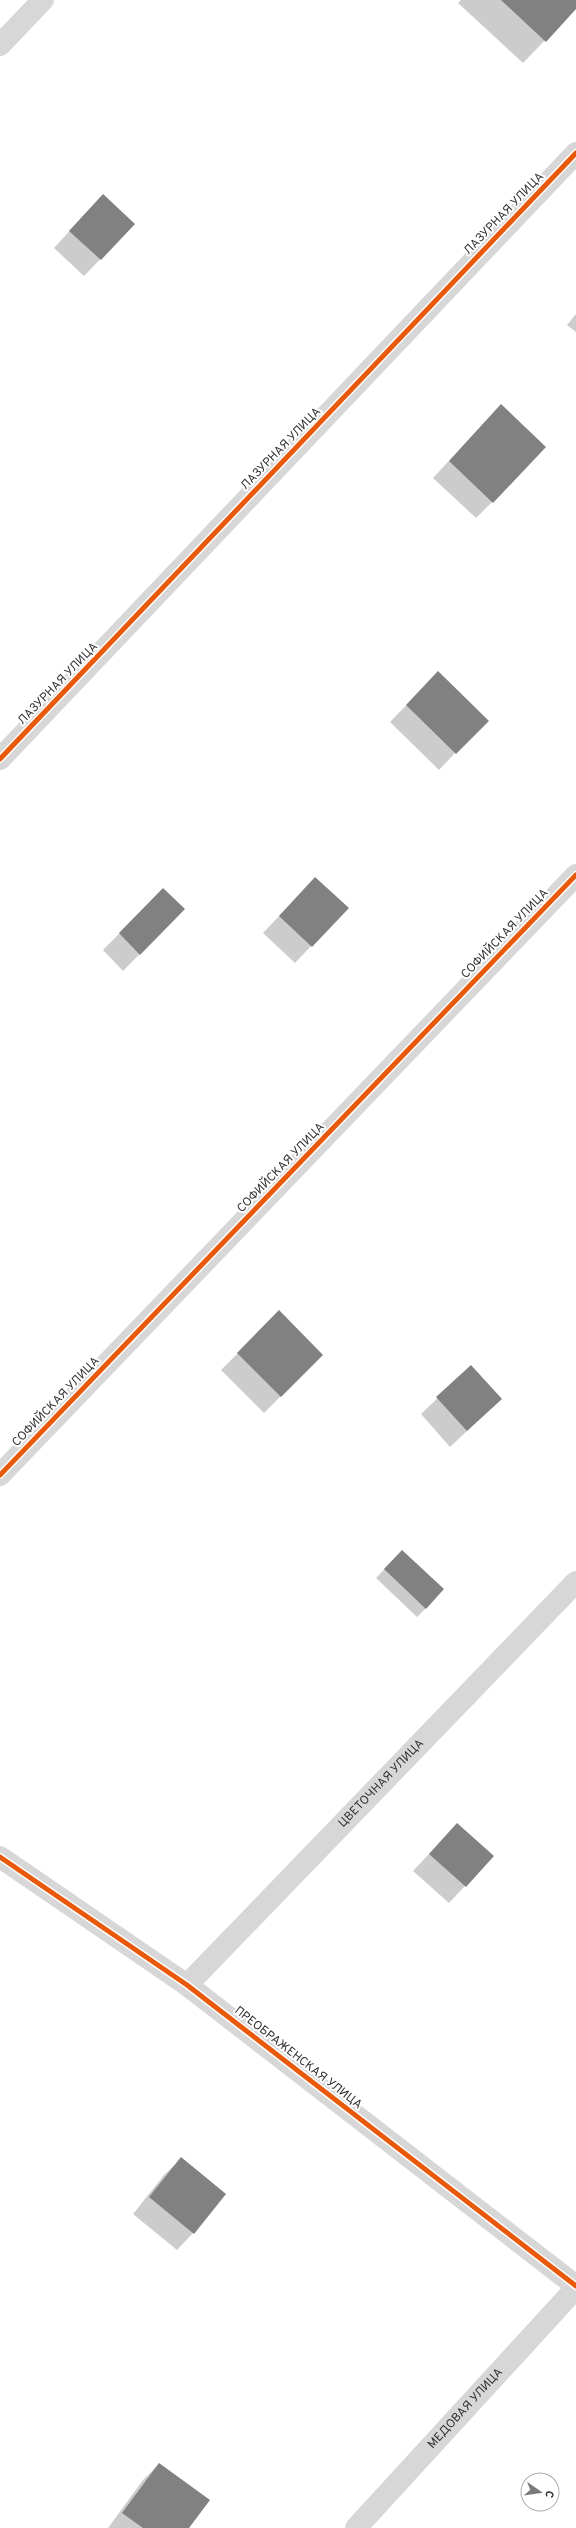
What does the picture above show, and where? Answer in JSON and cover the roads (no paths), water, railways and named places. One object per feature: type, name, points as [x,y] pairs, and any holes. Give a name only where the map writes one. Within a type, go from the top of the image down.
[{"type":"street","points":[[0,45],[43,0]]},
{"type":"street","name":"ЛАЗУРНАЯ УЛИЦА","points":[[0,759],[576,153]]},
{"type":"street","name":"СОФИЙСКАЯ УЛИЦА","points":[[0,1475],[576,875]]},
{"type":"street","name":"ЦВЕТОЧНАЯ УЛИЦА","points":[[186,1985],[576,1582]]},
{"type":"street","name":"ПРЕОБРАЖЕНСКАЯ УЛИЦА","points":[[0,1856],[186,1985],[576,2287]]},
{"type":"street","name":"МЕДОВАЯ УЛИЦА","points":[[356,2528],[576,2287]]}]
